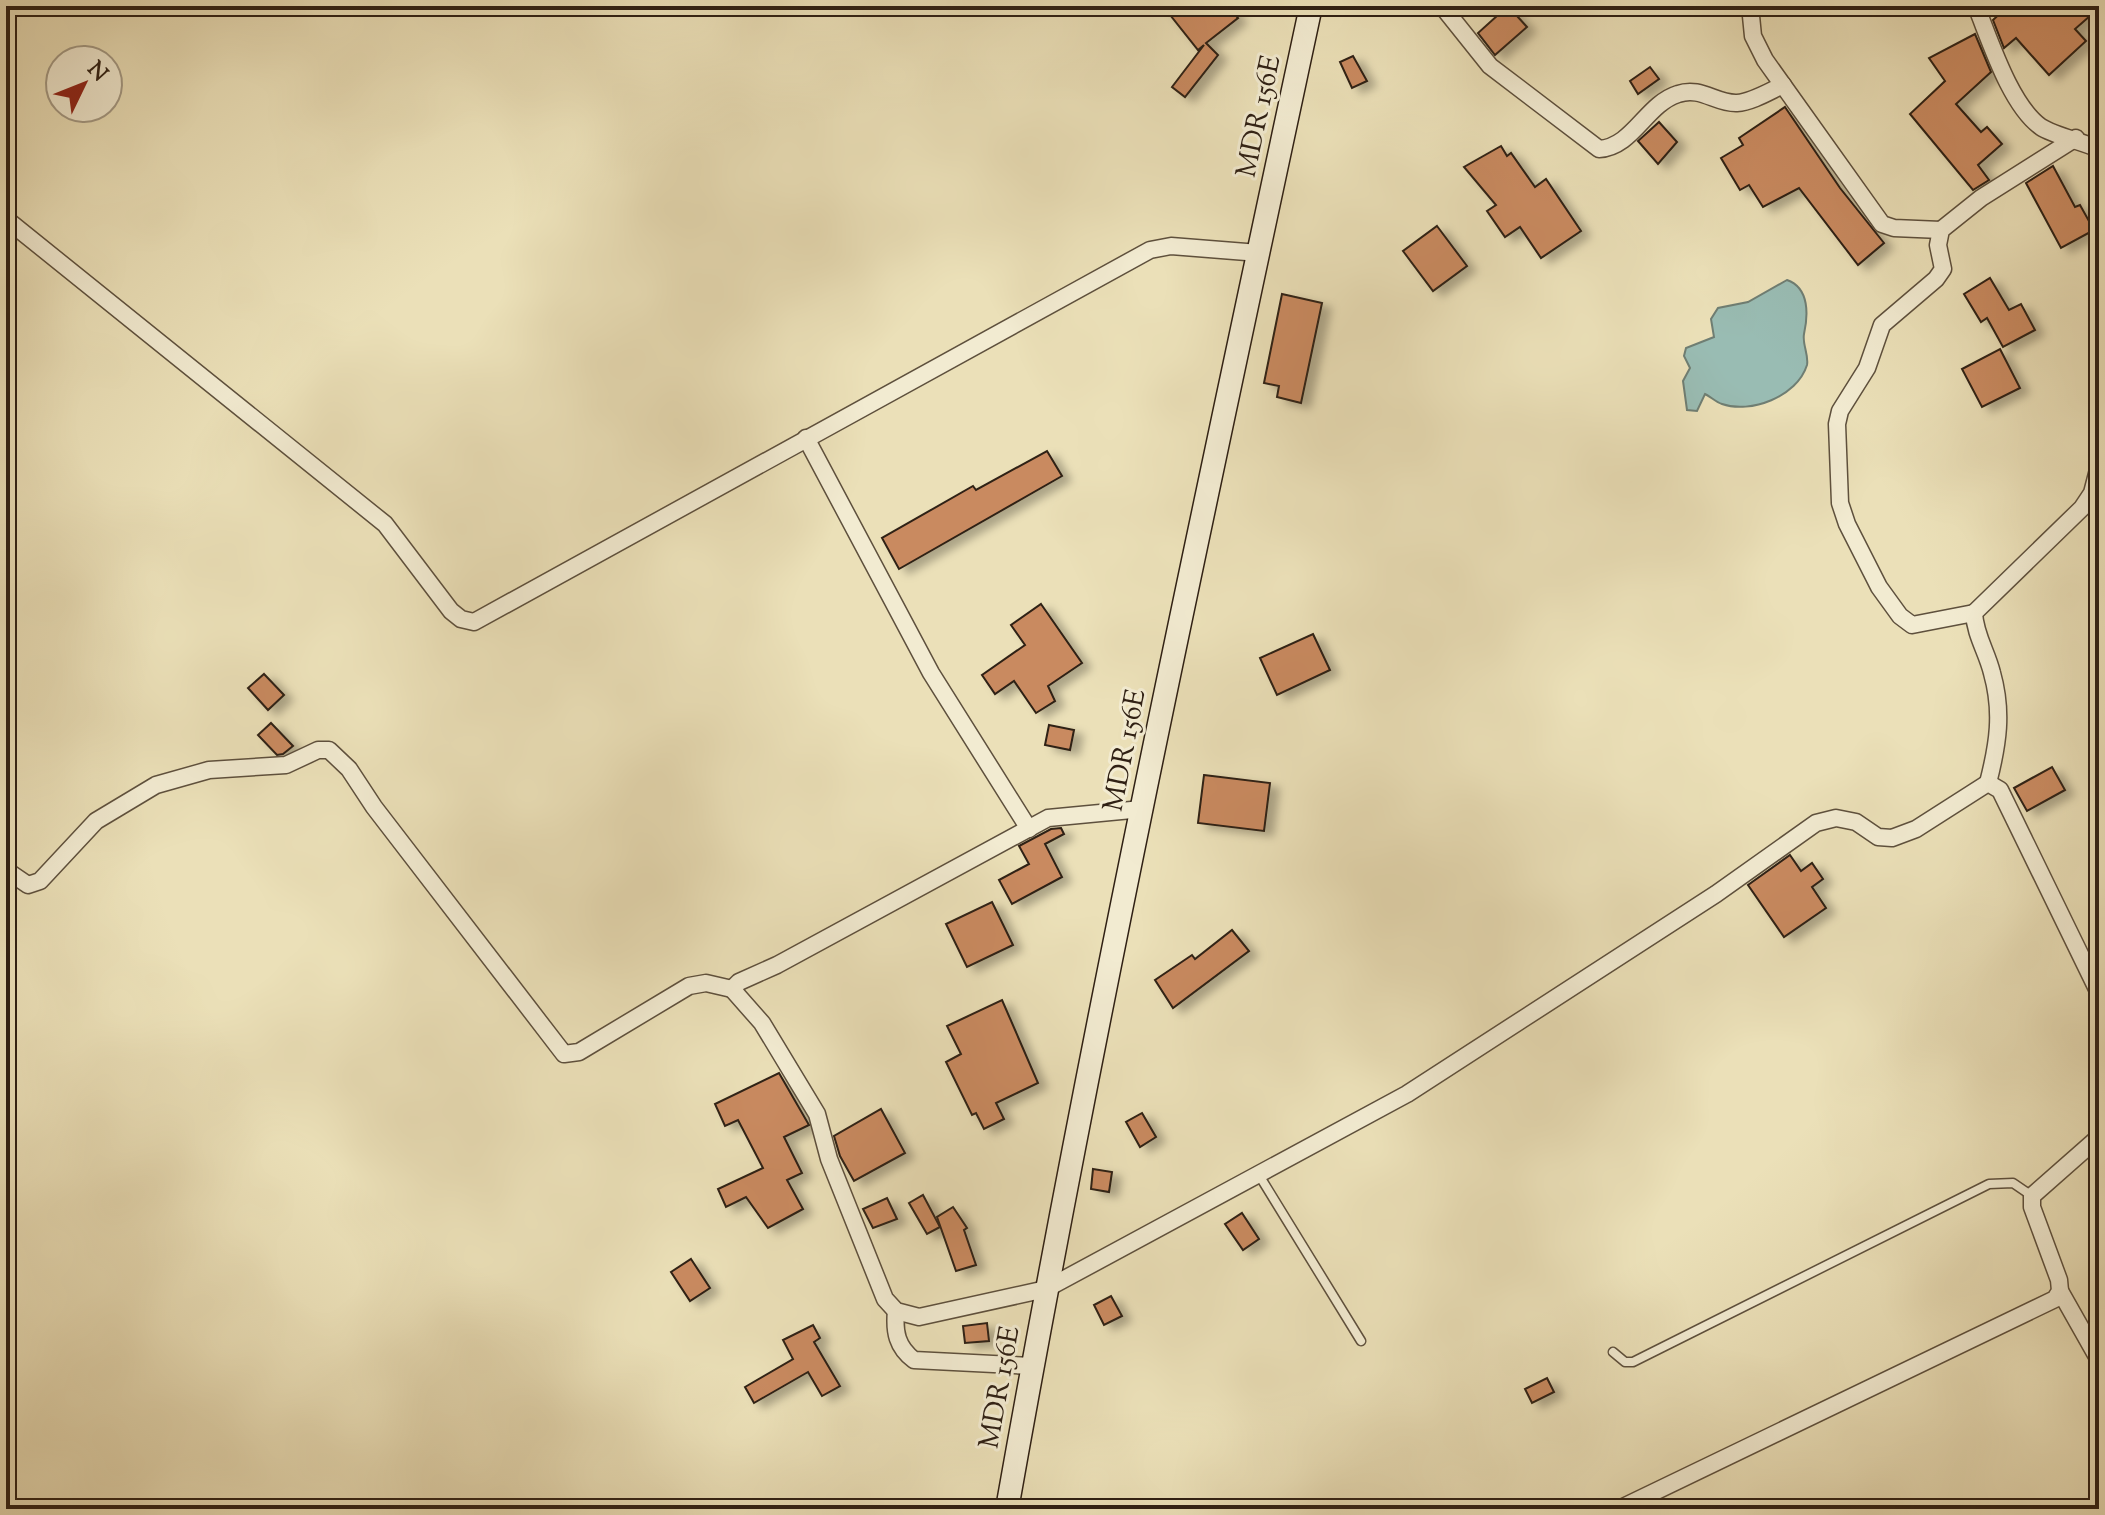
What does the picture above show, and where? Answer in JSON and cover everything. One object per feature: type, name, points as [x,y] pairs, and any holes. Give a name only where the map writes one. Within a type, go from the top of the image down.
[{"type":"main road","name":"MDR 156E","points":[[1007,1509],[1046,1289],[1207,483],[1311,6]]},
{"type":"street","points":[[1442,6],[1490,66],[1599,149],[1610,148],[1627,137],[1653,110],[1677,94],[1700,91],[1739,103],[1783,85]]},
{"type":"street","points":[[1750,6],[1753,36],[1765,60],[1882,224],[1894,228],[1941,230]]},
{"type":"street","points":[[1976,6],[2003,71],[2033,121],[2045,129],[2099,149]]},
{"type":"street","points":[[2076,138],[1981,198],[1941,230],[1938,245],[1943,269],[1936,279],[1882,325],[1867,368],[1840,411],[1837,424],[1840,503],[1879,587],[1900,616],[1912,625],[1924,626],[1974,613],[2082,508],[2092,493],[2099,466]]},
{"type":"street","points":[[6,219],[385,524],[461,619],[474,622],[1150,250],[1171,246],[1259,253]]},
{"type":"street","points":[[806,438],[931,673],[1029,829]]},
{"type":"street","points":[[6,870],[28,885],[40,881],[96,821],[156,785],[209,770],[286,765],[318,750],[329,750],[349,769],[374,807],[564,1054],[570,1055],[590,1046],[689,986],[706,983],[732,989],[762,1023],[817,1114],[829,1159],[885,1299],[896,1311],[919,1317],[1046,1289],[1407,1094],[1716,894],[1816,823],[1836,818],[1856,822],[1878,837],[1892,838],[1916,829],[1988,783],[1999,742],[2001,715],[1992,671],[1975,628],[1974,613]]},
{"type":"street","points":[[1988,783],[2000,790],[2008,804],[2099,993]]},
{"type":"street","points":[[732,989],[739,982],[777,965],[1048,818],[1142,809]]},
{"type":"street","points":[[2099,1137],[2032,1196],[2032,1207],[2059,1280],[2060,1291],[2099,1360]]},
{"type":"street","points":[[1619,1509],[2045,1304],[2060,1291]]},
{"type":"street","points":[[896,1311],[897,1338],[903,1352],[914,1360],[1032,1366]]},
{"type":"lane","points":[[1259,1174],[1361,1341]]},
{"type":"lane","points":[[1613,1352],[1625,1362],[1633,1362],[1989,1184],[2013,1183],[2032,1196]]},
{"type":"water","points":[[1787,280],[1800,289],[1806,303],[1804,338],[1807,365],[1802,376],[1783,394],[1759,404],[1733,407],[1705,394],[1697,411],[1687,410],[1683,381],[1690,368],[1684,356],[1686,348],[1714,337],[1711,319],[1718,308],[1748,302]]},
{"type":"building","points":[[1163,6],[1228,6],[1238,18],[1206,43],[1218,55],[1185,97],[1172,87],[1204,45],[1198,50]]},
{"type":"building","points":[[1508,6],[1527,27],[1495,55],[1478,33]]},
{"type":"building","points":[[2008,6],[2099,8],[2075,29],[2086,41],[2049,75],[2016,38],[2004,48],[1993,20]]},
{"type":"building","points":[[1975,34],[1991,72],[1956,104],[1981,132],[1987,127],[2002,144],[1978,165],[1989,180],[1973,190],[1910,114],[1945,81],[1929,58]]},
{"type":"building","points":[[1353,56],[1367,81],[1352,88],[1340,62]]},
{"type":"building","points":[[1650,67],[1659,79],[1638,94],[1630,81]]},
{"type":"building","points":[[1785,107],[1840,188],[1884,243],[1858,265],[1799,188],[1763,207],[1749,185],[1740,190],[1721,158],[1743,145],[1739,138]]},
{"type":"building","points":[[1659,122],[1677,142],[1658,164],[1638,141]]},
{"type":"building","points":[[1501,146],[1507,156],[1511,153],[1535,187],[1546,179],[1581,231],[1541,258],[1520,227],[1505,237],[1487,211],[1496,205],[1464,167]]},
{"type":"building","points":[[2053,166],[2075,207],[2080,205],[2094,230],[2061,248],[2026,183]]},
{"type":"building","points":[[1437,226],[1467,266],[1433,291],[1403,251]]},
{"type":"building","points":[[1990,278],[2009,310],[2021,304],[2035,330],[2003,347],[1987,318],[1981,322],[1964,294]]},
{"type":"building","points":[[1282,294],[1322,303],[1301,403],[1277,397],[1279,386],[1264,383]]},
{"type":"building","points":[[2000,349],[2020,388],[1982,407],[1962,369]]},
{"type":"building","points":[[1047,451],[1062,476],[899,569],[882,538],[973,486],[976,490]]},
{"type":"building","points":[[1041,604],[1082,663],[1048,686],[1055,701],[1036,713],[1014,681],[995,694],[982,675],[1025,645],[1011,625]]},
{"type":"building","points":[[1313,634],[1330,670],[1277,695],[1260,658]]},
{"type":"building","points":[[264,674],[284,695],[268,710],[248,688]]},
{"type":"building","points":[[271,723],[293,746],[283,754],[277,755],[258,735]]},
{"type":"building","points":[[1049,725],[1074,730],[1070,750],[1045,745]]},
{"type":"building","points":[[2052,767],[2065,790],[2027,811],[2014,788]]},
{"type":"building","points":[[1204,775],[1270,783],[1264,831],[1198,823]]},
{"type":"building","points":[[1061,828],[1064,834],[1045,844],[1062,877],[1012,904],[999,880],[1029,864],[1019,846],[1051,829]]},
{"type":"building","points":[[1790,855],[1801,871],[1812,863],[1823,879],[1812,887],[1826,908],[1784,937],[1748,885]]},
{"type":"building","points":[[992,902],[1013,945],[967,967],[946,924]]},
{"type":"building","points":[[1232,930],[1249,951],[1173,1008],[1155,980],[1192,955],[1195,959]]},
{"type":"building","points":[[1002,1000],[1038,1083],[996,1103],[1004,1119],[984,1129],[976,1113],[972,1115],[946,1062],[961,1054],[947,1026]]},
{"type":"building","points":[[779,1073],[809,1125],[784,1137],[802,1173],[787,1180],[803,1209],[768,1228],[746,1197],[726,1207],[718,1189],[763,1168],[738,1120],[725,1126],[715,1104]]},
{"type":"building","points":[[881,1109],[905,1153],[854,1181],[840,1156],[834,1136]]},
{"type":"building","points":[[1142,1113],[1156,1137],[1140,1147],[1126,1122]]},
{"type":"building","points":[[1093,1169],[1112,1172],[1109,1192],[1091,1189]]},
{"type":"building","points":[[923,1195],[940,1227],[927,1234],[909,1203]]},
{"type":"building","points":[[887,1198],[897,1219],[873,1228],[863,1209]]},
{"type":"building","points":[[953,1207],[967,1228],[964,1230],[976,1265],[956,1271],[937,1217]]},
{"type":"building","points":[[1242,1213],[1259,1239],[1243,1250],[1225,1224]]},
{"type":"building","points":[[691,1259],[710,1288],[690,1301],[671,1272]]},
{"type":"building","points":[[1111,1296],[1122,1316],[1104,1325],[1094,1305]]},
{"type":"building","points":[[987,1323],[989,1341],[965,1343],[963,1326]]},
{"type":"building","points":[[813,1325],[820,1338],[814,1342],[840,1386],[822,1396],[808,1372],[754,1403],[745,1387],[793,1359],[783,1340]]},
{"type":"building","points":[[1547,1378],[1554,1392],[1532,1403],[1525,1389]]}]
